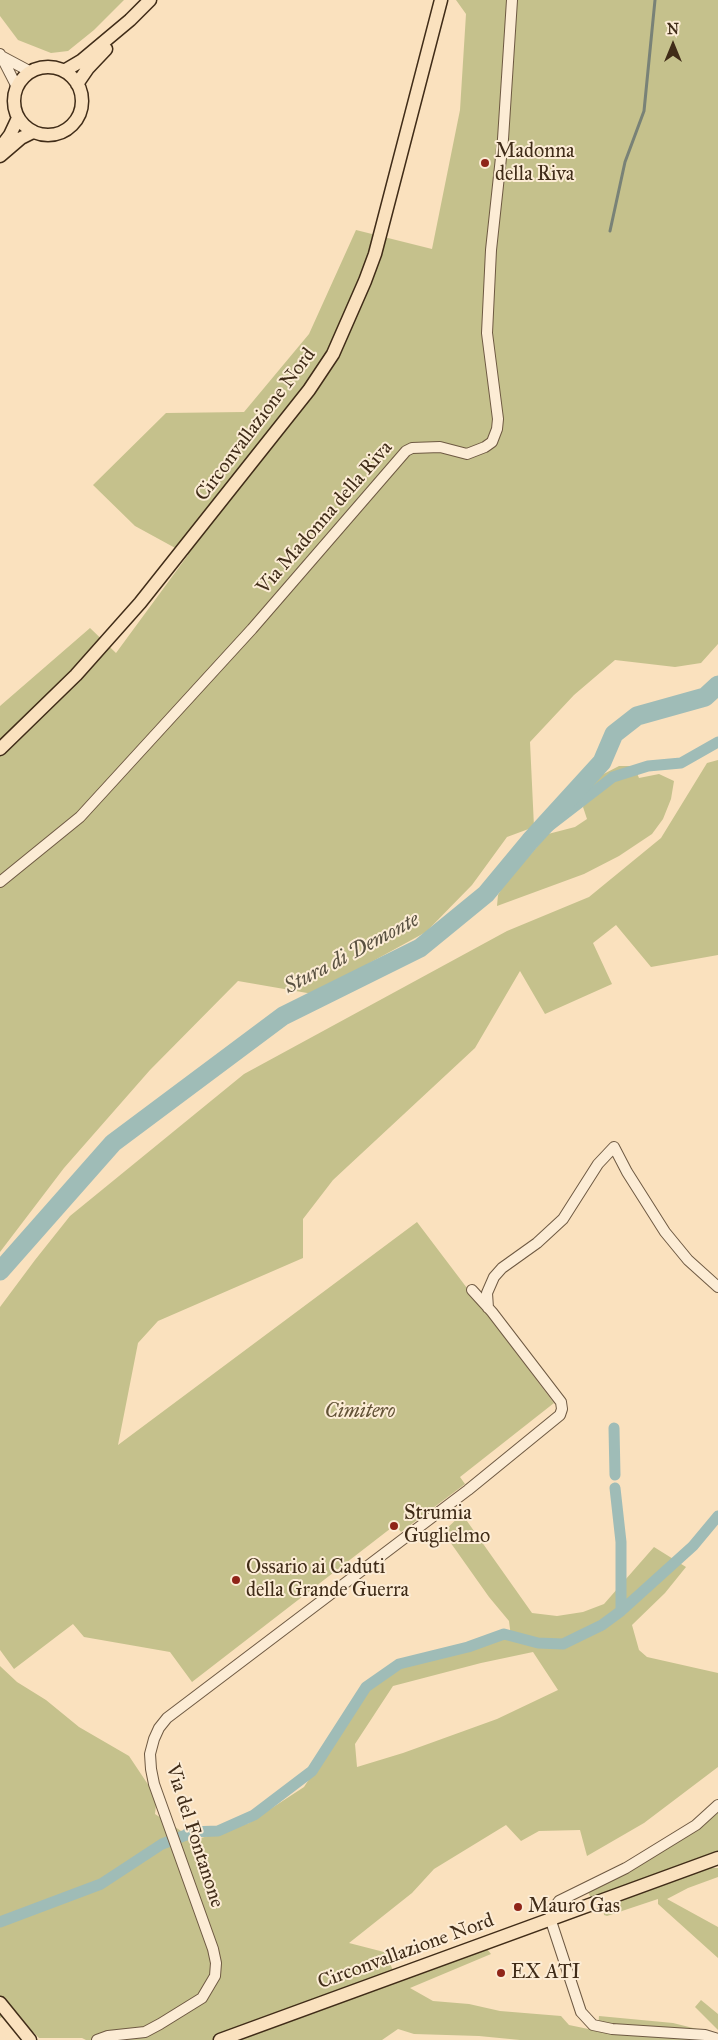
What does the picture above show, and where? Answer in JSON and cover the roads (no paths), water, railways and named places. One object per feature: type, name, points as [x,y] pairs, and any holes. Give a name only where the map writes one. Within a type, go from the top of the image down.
[{"type":"main road","points":[[64,72],[81,61],[130,20],[150,0]]},
{"type":"main road","name":"Circonvallazione Nord","points":[[0,749],[76,675],[140,603],[309,390],[333,354],[362,290],[374,254],[441,0]]},
{"type":"main road","points":[[77,84],[88,68],[121,34],[130,20]]},
{"type":"main road","points":[[44,68],[64,72],[77,84],[81,92],[82,105],[76,120],[71,127],[57,134],[48,136],[33,132],[24,126],[18,118],[14,103],[17,88],[23,78],[31,72],[44,68]]},
{"type":"main road","points":[[0,148],[10,135],[18,118]]},
{"type":"main road","points":[[0,156],[21,138],[33,132]]},
{"type":"main road","name":"Circonvallazione Nord","points":[[220,2040],[718,1858]]},
{"type":"main road","points":[[0,2003],[30,2040]]},
{"type":"street","name":"Via Madonna della Riva","points":[[0,882],[80,816],[252,629],[406,451],[412,448],[440,447],[467,454],[480,450],[492,442],[497,429],[498,419],[487,333],[491,250],[503,140],[512,0]]},
{"type":"street","points":[[1,55],[31,72]]},
{"type":"street","points":[[1,55],[17,88]]},
{"type":"street","points":[[488,1308],[487,1293],[494,1277],[502,1268],[538,1243],[563,1219],[598,1164],[614,1147],[626,1172],[665,1232],[688,1260],[718,1287]]},
{"type":"street","name":"Via del Fontanone","points":[[97,2040],[108,2036],[145,2032],[160,2024],[202,1998],[215,1976],[214,1949],[178,1852],[151,1769],[150,1754],[154,1739],[167,1718],[468,1490],[560,1415],[562,1409],[561,1402],[472,1290]]},
{"type":"street","points":[[718,1805],[696,1825],[673,1840],[626,1868],[559,1901],[552,1909],[550,1918],[581,2012],[593,2025],[612,2030],[706,2035],[718,2039]]},
{"type":"waterway","points":[[610,231],[625,162],[644,111],[655,0]]},
{"type":"waterway","name":"Stura di Demonte","points":[[0,1271],[113,1143],[283,1016],[420,948],[486,894],[530,841],[602,762],[614,734],[637,716],[705,697],[718,685]]},
{"type":"waterway","points":[[530,841],[613,777],[648,766],[681,763],[718,742]]},
{"type":"waterway","points":[[614,1428],[615,1475]]},
{"type":"waterway","points":[[0,1922],[101,1884],[162,1844],[186,1835],[189,1832],[218,1831],[254,1815],[312,1771],[366,1687],[399,1664],[468,1647],[504,1634],[538,1643],[563,1644],[602,1625],[621,1611],[621,1542],[615,1488]]},
{"type":"waterway","points":[[621,1611],[693,1546],[718,1516]]},
{"type":"place","name":"Madonna della Riva","points":[[485,163]]},
{"type":"place","name":"Strumia Guglielmo","points":[[394,1526]]},
{"type":"place","name":"Ossario ai Caduti della Grande Guerra","points":[[236,1580]]},
{"type":"place","name":"Mauro Gas","points":[[518,1907]]},
{"type":"place","name":"EX ATI","points":[[501,1973]]},
{"type":"park label","name":"Cimitero","points":[[360,1412]]}]
